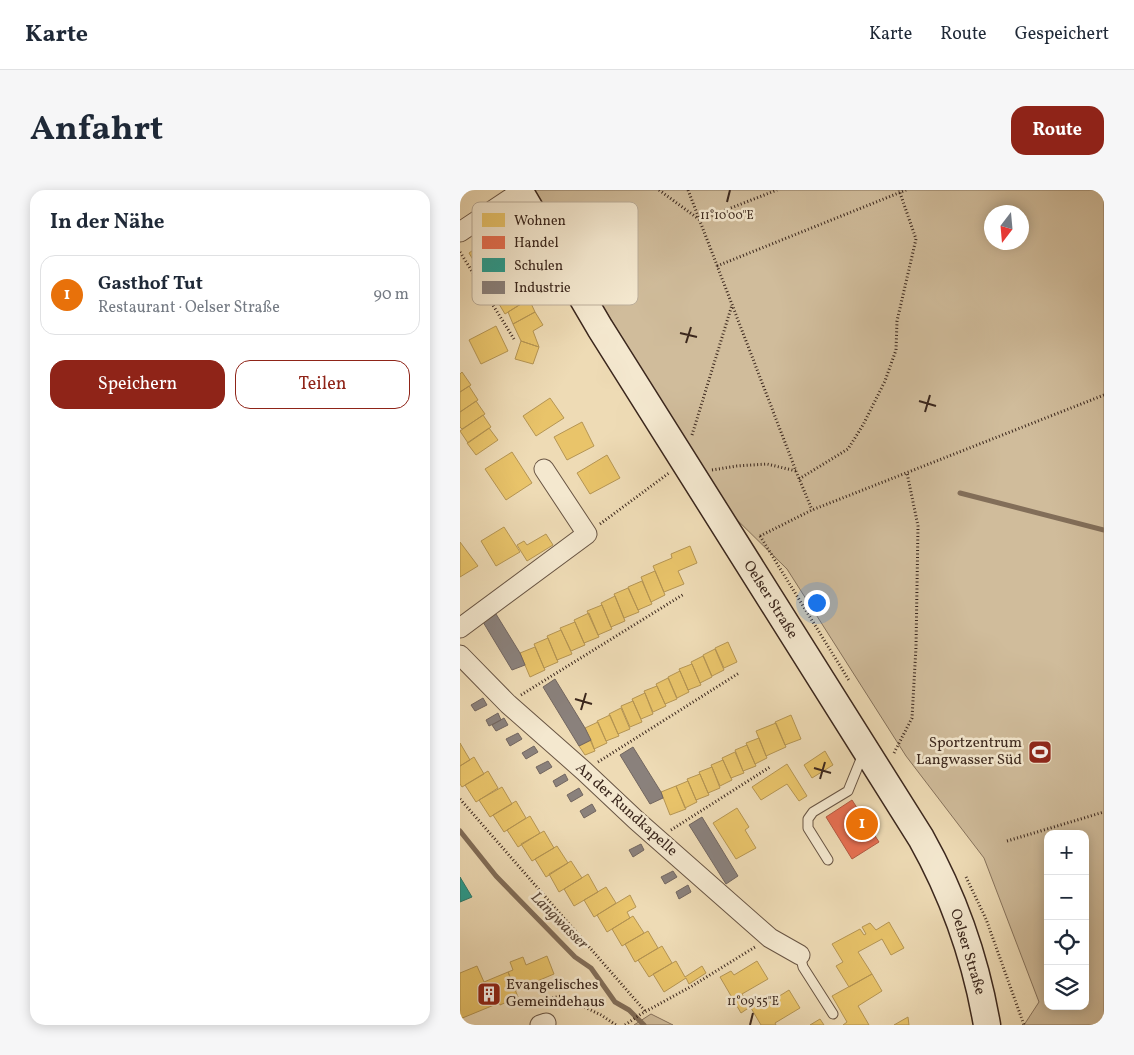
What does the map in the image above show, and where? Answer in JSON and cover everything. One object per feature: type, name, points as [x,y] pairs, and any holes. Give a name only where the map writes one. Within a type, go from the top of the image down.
[{"type":"main road","name":"Oelser Straße","points":[[520,191],[526,202]]},
{"type":"main road","name":"Oelser Straße","points":[[587,305],[738,548],[881,754],[940,875],[965,940],[982,998],[987,1025]]},
{"type":"street","points":[[504,202],[520,191]]},
{"type":"street","points":[[460,232],[472,224]]},
{"type":"street","points":[[460,628],[587,534],[544,469]]},
{"type":"street","name":"An der Rundkapelle","points":[[460,655],[508,704],[657,839],[770,938],[800,955]]},
{"type":"lane","points":[[828,860],[808,828],[808,819],[812,812],[848,791],[861,759],[881,754]]},
{"type":"lane","points":[[800,955],[803,967],[833,1014]]},
{"type":"path","points":[[659,190],[700,220]]},
{"type":"path","points":[[688,190],[812,510]]},
{"type":"path","points":[[700,220],[777,190]]},
{"type":"path","points":[[717,266],[906,190]]},
{"type":"path","points":[[799,479],[848,449],[863,425],[885,382],[896,350],[897,321],[916,239],[900,191]]},
{"type":"path","points":[[460,252],[472,271]]},
{"type":"path","points":[[493,305],[514,339]]},
{"type":"path","points":[[587,534],[684,462],[732,305]]},
{"type":"path","points":[[738,548],[812,510],[1104,394]]},
{"type":"path","points":[[684,462],[705,471],[767,464],[796,471]]},
{"type":"path","points":[[881,754],[912,718],[916,647],[918,526],[907,473]]},
{"type":"path","points":[[508,704],[684,594]]},
{"type":"path","points":[[584,771],[739,673]]},
{"type":"path","points":[[657,839],[770,767]]},
{"type":"path","points":[[460,799],[645,1012]]},
{"type":"path","points":[[1007,841],[1104,812]]},
{"type":"path","points":[[625,1025],[770,938]]},
{"type":"path","points":[[543,1024],[551,998],[562,996],[601,1015],[616,1025]]},
{"type":"shaded area","points":[[532,190],[1104,190],[1104,1025],[1024,1025],[1039,1002],[984,858],[906,756],[787,569],[727,510],[602,305],[638,305],[638,202],[539,202]]},
{"type":"shaded area","points":[[651,1014],[673,1025],[634,1025]]},
{"type":"building: Wohnen","points":[[500,305],[519,305],[505,314]]},
{"type":"building: Wohnen","points":[[519,305],[532,305],[535,312],[513,324],[508,312]]},
{"type":"building: Wohnen","points":[[535,312],[543,325],[533,331],[539,347],[521,341],[513,324]]},
{"type":"building: Wohnen","points":[[496,326],[508,351],[481,364],[469,340]]},
{"type":"building: Wohnen","points":[[521,341],[539,347],[533,364],[515,359]]},
{"type":"building: Wohnen","points":[[462,372],[471,385],[460,392],[460,374]]},
{"type":"building: Wohnen","points":[[469,386],[478,400],[460,412],[460,392]]},
{"type":"building: Wohnen","points":[[550,398],[564,418],[536,436],[523,416]]},
{"type":"building: Wohnen","points":[[476,401],[485,414],[462,429],[460,427],[460,412]]},
{"type":"building: Wohnen","points":[[483,415],[491,427],[468,443],[460,431]]},
{"type":"building: Wohnen","points":[[582,422],[594,446],[567,460],[554,437]]},
{"type":"building: Wohnen","points":[[489,428],[498,440],[476,455],[467,443]]},
{"type":"building: Wohnen","points":[[512,452],[532,483],[506,500],[485,469]]},
{"type":"building: Wohnen","points":[[607,455],[620,478],[590,494],[577,473]]},
{"type":"building: Wohnen","points":[[504,527],[520,552],[496,566],[481,541]]},
{"type":"building: Wohnen","points":[[546,534],[553,545],[527,561],[517,545],[524,541],[527,545]]},
{"type":"building: Wohnen","points":[[460,542],[478,566],[460,577]]},
{"type":"building: Wohnen","points":[[690,546],[697,563],[678,571],[684,584],[664,592],[653,566],[672,558],[671,554]]},
{"type":"building: Wohnen","points":[[655,571],[665,595],[651,602],[641,577]]},
{"type":"building: Wohnen","points":[[642,581],[652,604],[638,610],[628,587]]},
{"type":"building: Wohnen","points":[[628,588],[639,612],[624,618],[614,594]]},
{"type":"building: Wohnen","points":[[615,596],[625,621],[611,627],[601,603]]},
{"type":"building: Wohnen","points":[[602,605],[612,629],[598,635],[587,611]]},
{"type":"building: Wohnen","points":[[589,613],[599,637],[584,643],[574,620]]},
{"type":"building: Wohnen","points":[[575,622],[585,645],[571,651],[560,628]]},
{"type":"building: Wohnen","points":[[561,630],[572,654],[557,660],[547,636]]},
{"type":"building: Wohnen","points":[[548,638],[558,662],[544,668],[534,644]]},
{"type":"building: Wohnen","points":[[728,642],[737,662],[724,668],[715,648]]},
{"type":"building: Wohnen","points":[[535,647],[545,670],[530,677],[520,653]]},
{"type":"building: Wohnen","points":[[715,649],[724,670],[712,676],[703,655]]},
{"type":"building: Wohnen","points":[[703,656],[712,677],[700,683],[691,662]]},
{"type":"building: Wohnen","points":[[692,664],[701,685],[688,690],[679,669]]},
{"type":"building: Wohnen","points":[[680,671],[689,692],[677,698],[668,677]]},
{"type":"building: Wohnen","points":[[668,678],[677,699],[665,704],[656,684]]},
{"type":"building: Wohnen","points":[[657,686],[666,706],[653,712],[644,691]]},
{"type":"building: Wohnen","points":[[645,693],[653,714],[641,719],[632,699]]},
{"type":"building: Wohnen","points":[[633,701],[642,722],[630,727],[621,706]]},
{"type":"building: Wohnen","points":[[621,708],[630,729],[618,734],[609,714]]},
{"type":"building: Wohnen","points":[[610,715],[619,736],[606,741],[597,721]]},
{"type":"building: Wohnen","points":[[791,715],[801,739],[785,745],[775,722]]},
{"type":"building: Wohnen","points":[[598,722],[607,743],[594,749],[585,728]]},
{"type":"building: Wohnen","points":[[776,723],[786,747],[766,756],[756,731]]},
{"type":"building: Wohnen","points":[[759,738],[767,758],[755,764],[746,743]]},
{"type":"building: Wohnen","points":[[591,740],[595,751],[585,755],[579,746]]},
{"type":"building: Wohnen","points":[[460,743],[470,760],[460,766]]},
{"type":"building: Wohnen","points":[[747,745],[756,766],[743,771],[735,750]]},
{"type":"building: Wohnen","points":[[825,751],[833,765],[812,778],[804,765]]},
{"type":"building: Wohnen","points":[[735,752],[744,773],[731,778],[722,758]]},
{"type":"building: Wohnen","points":[[474,757],[484,774],[462,787],[460,784],[460,766]]},
{"type":"building: Wohnen","points":[[723,760],[732,780],[720,786],[711,765]]},
{"type":"building: Wohnen","points":[[787,764],[807,796],[799,801],[787,784],[761,800],[752,787]]},
{"type":"building: Wohnen","points":[[712,767],[720,788],[708,793],[699,772]]},
{"type":"building: Wohnen","points":[[488,771],[498,788],[476,802],[465,785]]},
{"type":"building: Wohnen","points":[[700,774],[709,795],[696,800],[687,779]]},
{"type":"building: Wohnen","points":[[688,781],[697,802],[685,808],[676,786]]},
{"type":"building: Wohnen","points":[[676,786],[686,809],[670,815],[661,792]]},
{"type":"building: Wohnen","points":[[502,787],[512,804],[490,817],[479,800]]},
{"type":"building: Wohnen","points":[[516,801],[526,818],[504,832],[493,815]]},
{"type":"building: Wohnen","points":[[737,808],[749,827],[745,830],[756,848],[736,859],[713,823]]},
{"type":"building: Wohnen","points":[[530,816],[540,833],[518,847],[507,830]]},
{"type":"building: Wohnen","points":[[544,831],[554,848],[532,861],[521,844]]},
{"type":"building: Wohnen","points":[[557,846],[568,863],[546,877],[535,859]]},
{"type":"building: Wohnen","points":[[571,861],[582,878],[559,892],[549,874]]},
{"type":"building: Wohnen","points":[[588,874],[598,892],[574,906],[564,889]]},
{"type":"building: Wohnen","points":[[606,887],[616,903],[594,917],[584,900]]},
{"type":"building: Wohnen","points":[[630,895],[636,907],[627,912],[630,918],[607,932],[597,915]]},
{"type":"building: Wohnen","points":[[633,916],[644,933],[622,946],[612,929]]},
{"type":"building: Wohnen","points":[[889,922],[904,948],[891,955],[882,939],[858,952],[872,974],[849,987],[836,966],[843,962],[832,944],[860,929],[864,935],[866,934],[862,927],[870,923],[876,930]]},
{"type":"building: Wohnen","points":[[648,931],[658,948],[635,962],[625,944]]},
{"type":"building: Wohnen","points":[[662,946],[672,963],[649,977],[638,960]]},
{"type":"building: Wohnen","points":[[547,956],[554,974],[516,990],[508,972],[513,970],[510,962],[523,957],[526,965]]},
{"type":"building: Wohnen","points":[[676,961],[685,977],[702,966],[706,973],[689,984],[686,978],[664,992],[653,974]]},
{"type":"building: Wohnen","points":[[757,961],[768,979],[742,994],[750,1007],[741,1013],[720,977],[731,971],[734,975]]},
{"type":"building: Wohnen","name":"Evangelisches Gemeindehaus","points":[[477,966],[484,982],[508,972],[518,997],[460,1019],[460,973]]},
{"type":"building: Wohnen","points":[[872,974],[882,991],[858,1006],[869,1025],[843,1025],[847,1022],[832,996]]},
{"type":"building: Wohnen","points":[[789,990],[800,1008],[775,1023],[776,1025],[761,1025],[751,1008],[762,1001],[765,1005]]},
{"type":"building: Wohnen","points":[[908,1017],[909,1025],[894,1025]]},
{"type":"building: Wohnen","points":[[820,1019],[824,1025],[810,1025]]},
{"type":"building: Handel","points":[[852,800],[879,842],[852,859],[826,817]]},
{"type":"building: Schulen","points":[[460,877],[472,897],[460,902]]},
{"type":"building: Industrie","points":[[496,614],[520,653],[525,665],[512,670],[483,622]]},
{"type":"building: Industrie","points":[[555,679],[591,740],[579,746],[543,687]]},
{"type":"building: Industrie","points":[[483,698],[487,705],[475,711],[471,705]]},
{"type":"building: Industrie","points":[[498,713],[501,720],[489,726],[486,720]]},
{"type":"building: Industrie","points":[[504,718],[508,725],[496,731],[492,725]]},
{"type":"building: Industrie","points":[[518,733],[522,739],[510,746],[506,739]]},
{"type":"building: Industrie","points":[[534,746],[538,752],[526,759],[522,753]]},
{"type":"building: Industrie","points":[[633,747],[663,798],[650,804],[620,755]]},
{"type":"building: Industrie","points":[[548,761],[552,767],[540,774],[536,767]]},
{"type":"building: Industrie","points":[[565,774],[568,780],[556,787],[553,781]]},
{"type":"building: Industrie","points":[[579,788],[583,795],[571,802],[567,795]]},
{"type":"building: Industrie","points":[[592,804],[596,811],[584,818],[580,811]]},
{"type":"building: Industrie","points":[[702,817],[738,876],[726,884],[689,825]]},
{"type":"building: Industrie","points":[[641,844],[644,850],[633,857],[629,850]]},
{"type":"building: Industrie","points":[[673,871],[677,877],[665,884],[661,877]]},
{"type":"building: Industrie","points":[[688,885],[691,892],[679,899],[676,892]]},
{"type":"waterway","points":[[960,493],[1104,530]]},
{"type":"waterway","name":"Langwasser","points":[[460,831],[496,876],[575,957],[591,968],[615,1002],[629,1010],[644,1025]]},
{"type":"place","name":"Sportzentrum Langwasser Süd","points":[[1040,752]]},
{"type":"place","name":"Gasthof Tut","points":[[862,824]]},
{"type":"place","name":"Evangelisches Gemeindehaus","points":[[489,994]]}]
